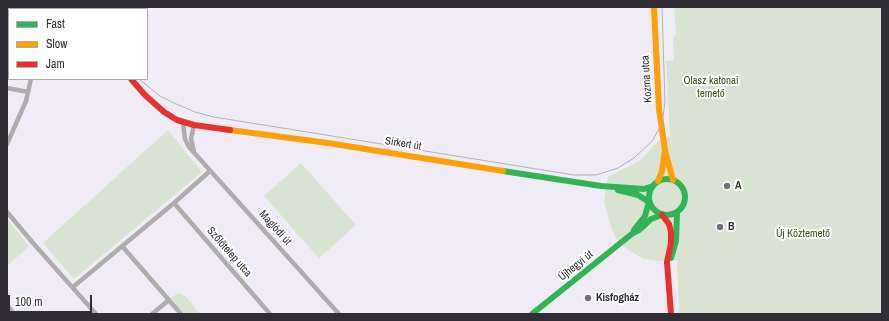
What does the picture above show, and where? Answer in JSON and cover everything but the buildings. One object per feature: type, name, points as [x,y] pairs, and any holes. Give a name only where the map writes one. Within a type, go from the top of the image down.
[{"type":"street","name":"Kozma utca","points":[[653,186],[658,181],[663,168],[665,150],[659,109],[654,7]]},
{"type":"street","points":[[7,144],[26,101],[31,80]]},
{"type":"street","points":[[132,80],[157,107],[183,122],[194,125]]},
{"type":"street","points":[[7,88],[28,92]]},
{"type":"street","name":"Maglódi út","points":[[183,122],[186,143],[340,314]]},
{"type":"street","name":"Maglódi út","points":[[194,125],[192,144],[197,156]]},
{"type":"street","name":"Sírkert út","points":[[194,125],[328,143],[609,187],[644,189],[653,186]]},
{"type":"street","name":"Kozma utca","points":[[665,150],[668,156],[669,168],[673,180],[683,187],[686,196],[684,205],[677,213],[676,241],[668,266]]},
{"type":"street","points":[[73,287],[210,171]]},
{"type":"street","points":[[658,181],[668,179],[673,180]]},
{"type":"street","points":[[650,202],[649,193],[653,186]]},
{"type":"street","name":"Sírkert út","points":[[609,187],[638,195],[650,202]]},
{"type":"street","name":"Kozma utca","points":[[650,202],[655,212],[662,215],[669,224],[671,232],[668,262],[671,314]]},
{"type":"street","name":"Újhegyi út","points":[[633,233],[647,213],[650,202]]},
{"type":"street","name":"Szőlőtelep utca","points":[[174,203],[270,314]]},
{"type":"street","points":[[7,212],[96,314]]},
{"type":"street","points":[[662,215],[672,215],[677,213]]},
{"type":"street","name":"Újhegyi út","points":[[532,314],[651,219],[662,215]]},
{"type":"street","points":[[122,246],[181,314]]},
{"type":"street","points":[[152,314],[169,300]]},
{"type":"street","points":[[7,305],[14,314]]},
{"type":"green space","name":"Új Köztemető","points":[[674,7],[882,7],[882,314],[679,314],[677,260],[661,261],[644,259],[628,250],[617,240],[611,227],[604,202],[608,177],[641,160],[658,141],[670,137],[666,61],[674,60],[673,36],[676,35]]},
{"type":"green space","points":[[168,130],[202,172],[74,279],[43,243]]},
{"type":"green space","points":[[301,163],[356,225],[319,258],[264,196]]},
{"type":"green space","points":[[7,219],[29,246],[7,266]]},
{"type":"green space","points":[[178,293],[187,298],[200,314],[184,314],[171,298]]},
{"type":"tram line","points":[[140,80],[160,96],[195,112],[214,117],[574,175],[596,175],[618,168],[634,158],[653,140],[662,123],[665,103],[662,7]]},
{"type":"traffic: fast","points":[[503,171],[601,186],[644,189],[653,186]]},
{"type":"traffic: fast","points":[[671,179],[680,184],[684,190],[685,197],[684,204],[680,210],[671,215],[663,215],[654,210],[650,204],[649,193],[654,184],[660,180],[671,179]]},
{"type":"traffic: fast","points":[[618,190],[638,195],[649,202]]},
{"type":"traffic: fast","points":[[634,230],[645,216],[649,202]]},
{"type":"traffic: fast","points":[[671,258],[676,241],[677,213]]},
{"type":"traffic: fast","points":[[532,314],[651,219],[662,215]]},
{"type":"traffic: slow","points":[[654,7],[659,109],[665,150],[662,171],[658,181]]},
{"type":"traffic: slow","points":[[230,130],[328,143],[503,171]]},
{"type":"traffic: slow","points":[[665,151],[673,180]]},
{"type":"traffic: jam","points":[[132,80],[145,95],[164,112],[177,120],[194,125],[230,130]]},
{"type":"traffic: jam","points":[[662,215],[669,224],[671,232],[671,243],[667,262],[671,314]]},
{"type":"place","name":"A","points":[[727,186]]},
{"type":"place","name":"B","points":[[720,227]]},
{"type":"place","name":"Kisfogház","points":[[588,298]]},
{"type":"park label","name":"Olasz katonai temető","points":[[711,87]]}]
